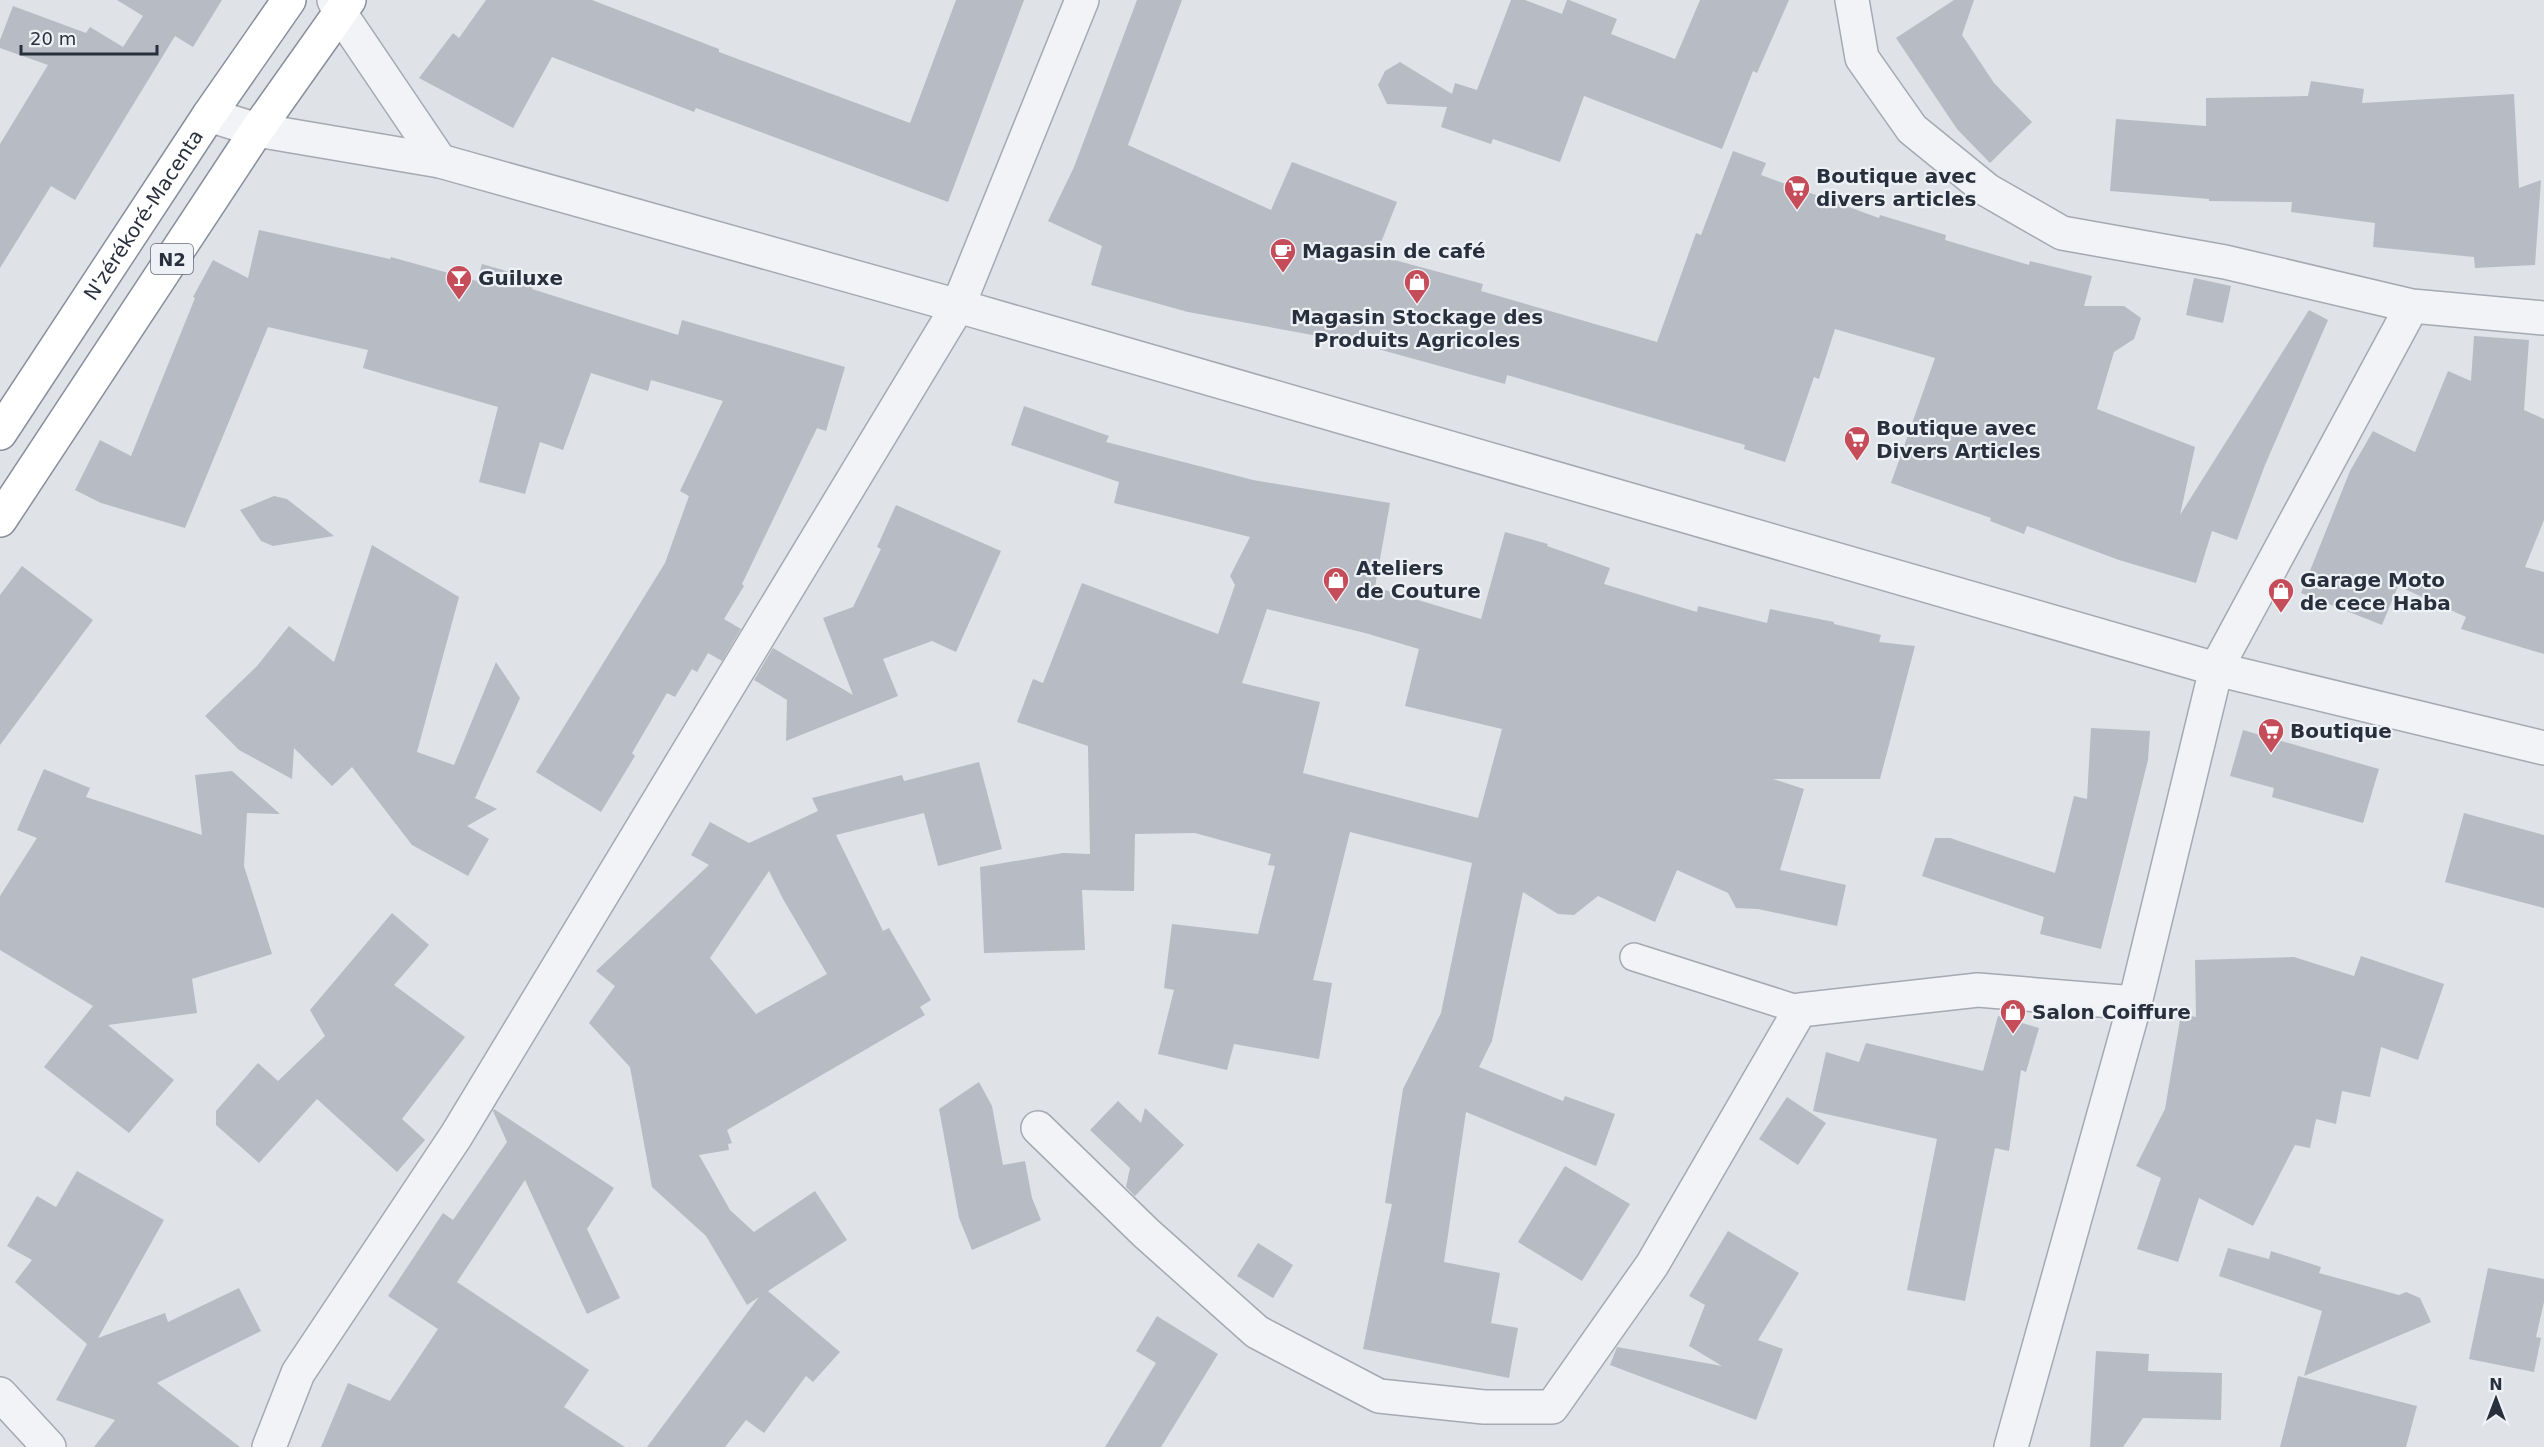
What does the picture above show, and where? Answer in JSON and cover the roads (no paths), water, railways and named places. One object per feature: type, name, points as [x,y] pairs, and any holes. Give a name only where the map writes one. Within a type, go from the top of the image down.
[{"type":"highway","name":"N'zérékoré-Macenta","points":[[0,432],[209,115],[289,0]]},
{"type":"highway","name":"N2","points":[[0,520],[341,4]]},
{"type":"street","points":[[269,1447],[298,1373],[456,1136],[958,306],[1082,0]]},
{"type":"street","points":[[1852,0],[1862,58],[1912,129],[1987,189],[2062,233],[2224,262],[2412,306],[2544,318]]},
{"type":"street","points":[[341,4],[440,161]]},
{"type":"street","points":[[209,115],[257,130],[440,161],[958,306],[2216,669],[2544,748]]},
{"type":"street","points":[[2011,1447],[2135,1003],[2216,669],[2412,306]]},
{"type":"street","points":[[1038,1128],[1146,1233],[1257,1332],[1379,1396],[1484,1407],[1552,1407],[1652,1265],[1800,1010],[1978,990],[2135,1003]]},
{"type":"street","points":[[0,1394],[49,1447]]},
{"type":"lane","points":[[1634,957],[1800,1010]]},
{"type":"place","name":"Boutique avec divers articles","points":[[1797,211]]},
{"type":"place","name":"Magasin de café","points":[[1283,274]]},
{"type":"place","name":"Guiluxe","points":[[459,301]]},
{"type":"place","name":"Magasin Stockage des Produits Agricoles","points":[[1417,305]]},
{"type":"place","name":"Boutique avec Divers Articles","points":[[1857,462]]},
{"type":"place","name":"Ateliers de Couture","points":[[1336,603]]},
{"type":"place","name":"Garage Moto de cece Haba","points":[[2281,614]]},
{"type":"place","name":"Boutique","points":[[2271,754]]},
{"type":"place","name":"Salon Coiffure","points":[[2013,1035]]}]
